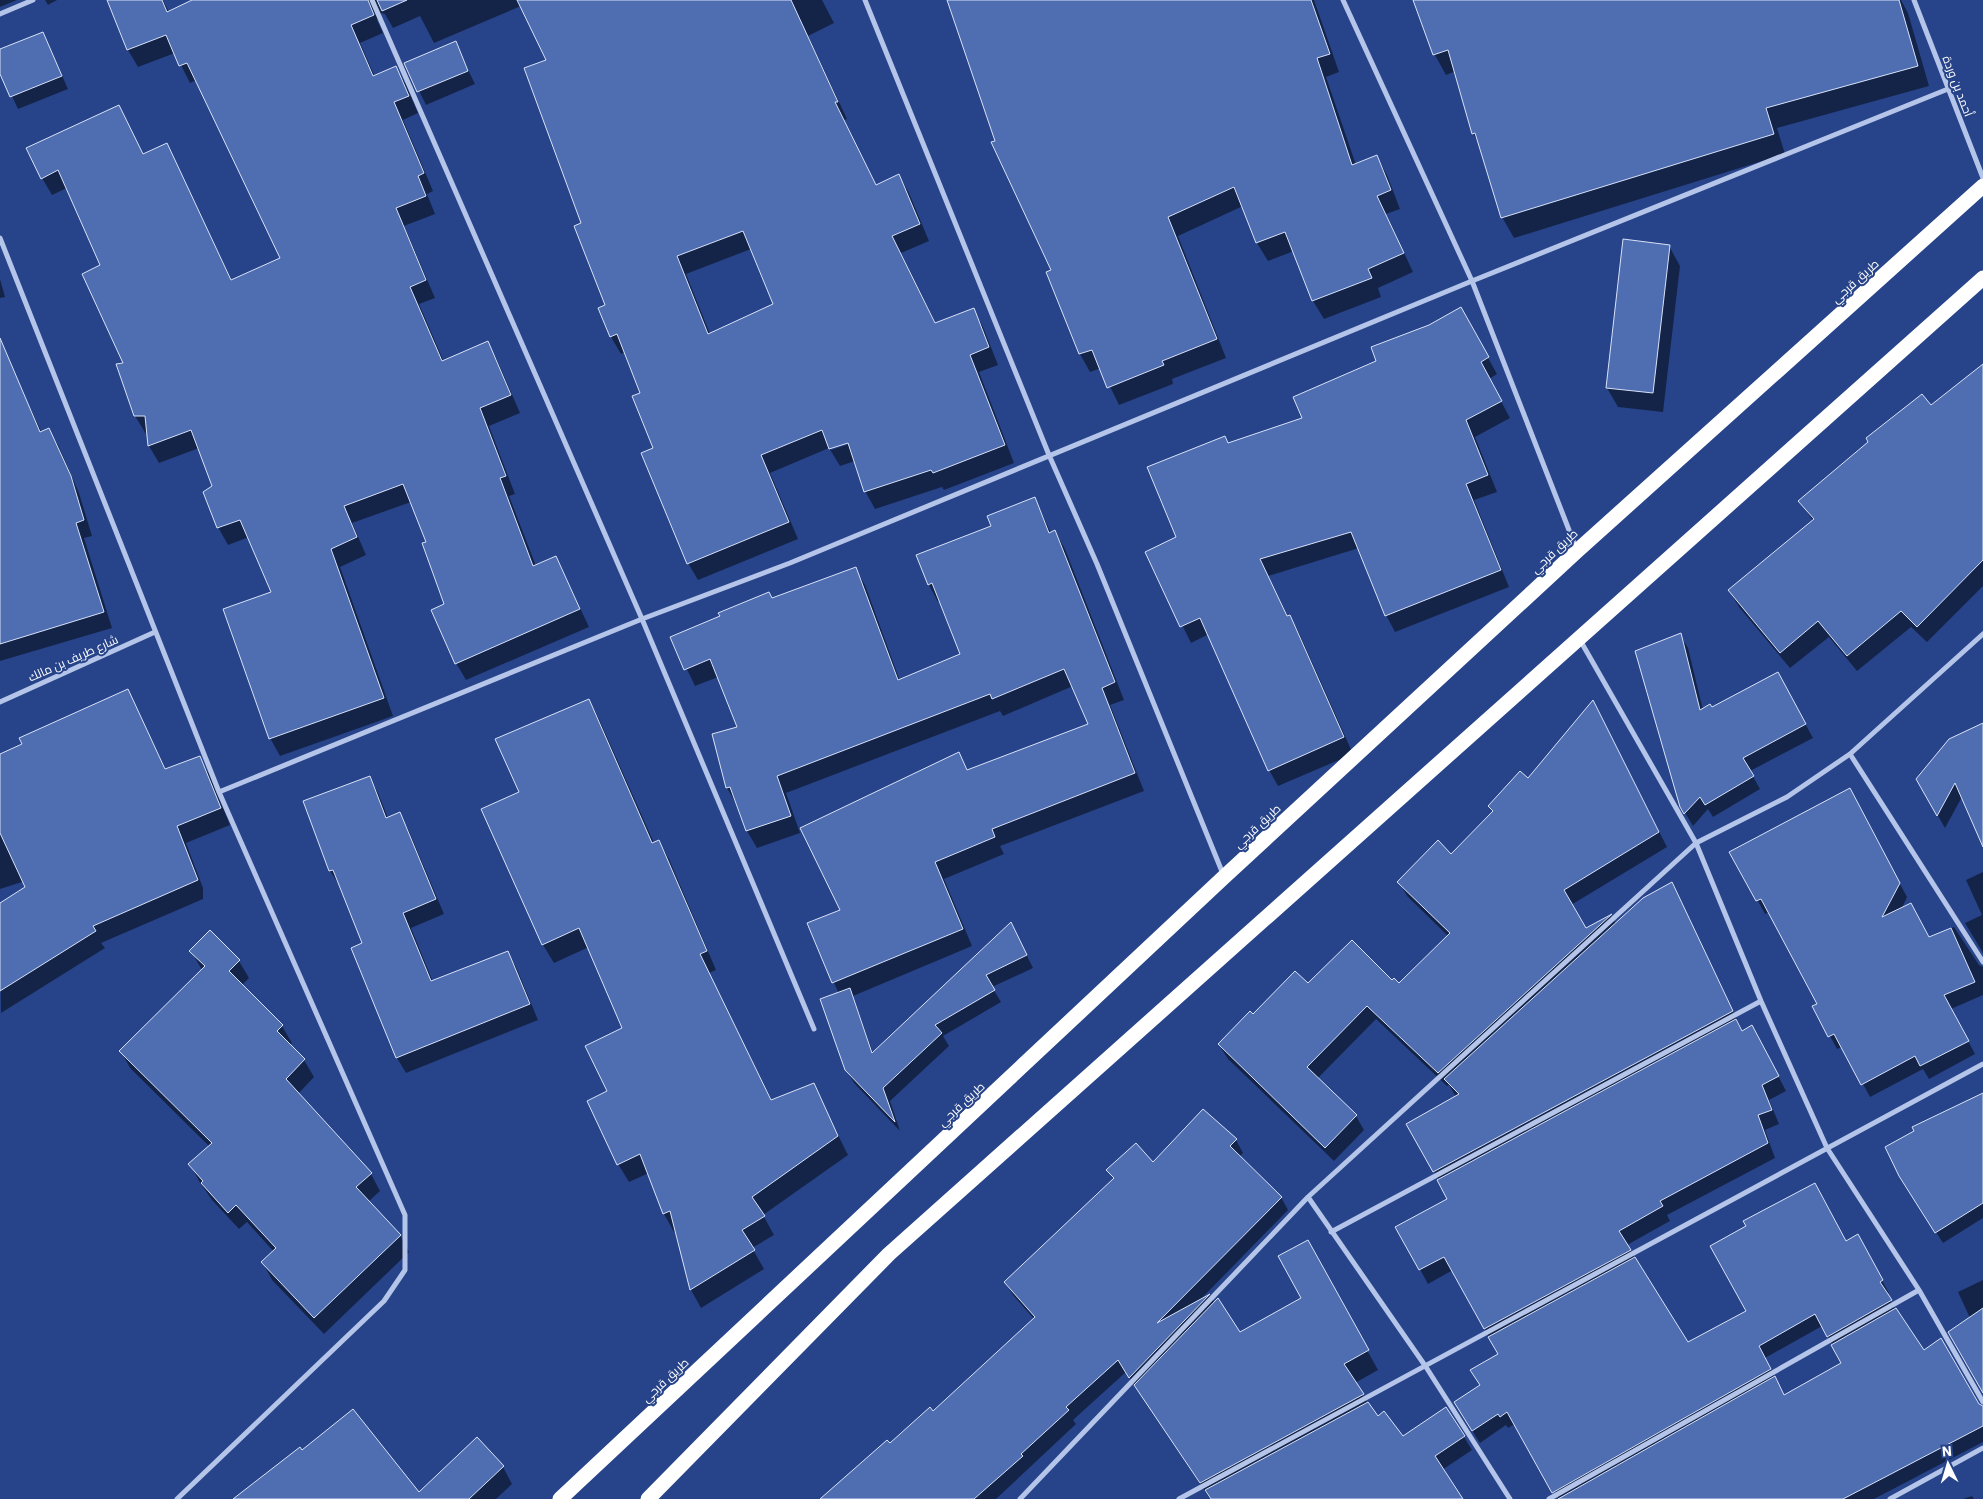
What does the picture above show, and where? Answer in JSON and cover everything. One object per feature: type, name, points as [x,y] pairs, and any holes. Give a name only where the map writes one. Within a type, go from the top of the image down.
[{"type":"highway","name":"طريق قرجي","points":[[560,1499],[1224,877],[1577,551],[1983,186]]},
{"type":"highway","points":[[648,1499],[889,1254],[1983,278]]},
{"type":"street","points":[[0,14],[34,0]]},
{"type":"street","points":[[372,0],[642,619],[814,1029]]},
{"type":"street","points":[[865,0],[1049,455],[1097,564],[1224,877]]},
{"type":"street","points":[[1343,0],[1472,281],[1577,551]]},
{"type":"street","name":"أحمد بن وردة","points":[[1914,0],[1983,178]]},
{"type":"street","points":[[219,792],[642,619],[790,563],[1472,281],[1948,89]]},
{"type":"street","points":[[0,238],[219,792],[405,1215],[405,1270],[384,1301],[177,1499]]},
{"type":"street","name":"شارع طريف بن مالك","points":[[0,702],[155,632]]},
{"type":"street","points":[[1020,1499],[1308,1197],[1696,843],[1787,797],[1850,754],[1983,634]]},
{"type":"street","points":[[1579,637],[1696,843],[1760,1000],[1827,1148],[1919,1290],[1983,1402]]},
{"type":"street","points":[[1850,754],[1983,962]]},
{"type":"street","points":[[1331,1232],[1760,1000]]},
{"type":"street","points":[[1179,1499],[1983,1064]]},
{"type":"street","points":[[1308,1197],[1426,1367],[1510,1499]]},
{"type":"street","points":[[1549,1499],[1919,1290]]},
{"type":"street","points":[[1890,1499],[1983,1448]]},
{"type":"building","points":[[107,0],[162,0],[167,12],[192,0],[368,0],[374,15],[351,25],[373,76],[396,66],[409,96],[394,102],[424,173],[418,176],[426,196],[396,208],[426,280],[410,287],[442,361],[488,341],[511,395],[480,408],[506,476],[500,478],[533,566],[556,556],[580,609],[455,664],[431,610],[444,604],[422,543],[426,542],[403,484],[344,506],[357,537],[331,549],[384,698],[269,739],[223,609],[271,592],[240,520],[217,528],[203,492],[212,486],[191,430],[148,446],[145,416],[134,416],[116,364],[123,363],[82,274],[100,265],[58,170],[41,179],[26,148],[119,105],[143,154],[167,143],[231,280],[280,258],[187,63],[179,66],[166,35],[127,50]]},
{"type":"building","points":[[377,0],[407,0],[382,11]]},
{"type":"building","points":[[517,0],[791,0],[838,102],[835,102],[876,185],[899,174],[920,224],[892,236],[935,323],[974,308],[989,347],[970,355],[1005,445],[933,473],[931,470],[864,492],[848,443],[829,449],[822,430],[761,455],[789,522],[687,564],[641,453],[653,448],[632,396],[640,393],[617,334],[610,337],[598,308],[605,305],[574,226],[581,223],[524,68],[546,60]],"holes":[[[743,231],[773,304],[708,334],[677,256]]]},
{"type":"building","points":[[947,0],[1311,0],[1330,54],[1317,58],[1352,165],[1377,155],[1391,190],[1377,196],[1404,253],[1368,269],[1372,278],[1312,301],[1285,232],[1256,243],[1234,187],[1168,217],[1217,339],[1162,361],[1164,365],[1107,388],[1092,350],[1079,354],[1046,272],[1051,270],[991,142],[995,141]]},
{"type":"building","points":[[1413,0],[1899,0],[1918,66],[1766,108],[1774,134],[1501,218],[1475,133],[1472,134],[1448,50],[1433,55]]},
{"type":"building","points":[[43,32],[62,76],[10,97],[0,74],[0,49]]},
{"type":"building","points":[[456,41],[468,71],[417,92],[404,63]]},
{"type":"building","points":[[1623,239],[1670,245],[1653,393],[1606,388]]},
{"type":"building","points":[[1461,307],[1489,357],[1481,362],[1502,401],[1466,420],[1488,475],[1466,484],[1501,570],[1385,616],[1351,532],[1260,559],[1287,616],[1290,615],[1344,737],[1268,771],[1200,618],[1180,627],[1145,552],[1176,537],[1147,467],[1225,436],[1228,443],[1302,418],[1293,397],[1376,361],[1371,347],[1429,325]]},
{"type":"building","points":[[0,338],[40,432],[49,428],[71,476],[84,520],[76,523],[104,612],[0,644]]},
{"type":"building","points":[[1983,364],[1983,560],[1917,627],[1901,611],[1847,656],[1818,621],[1780,653],[1728,590],[1814,519],[1798,501],[1868,442],[1866,438],[1922,394],[1931,405]]},
{"type":"building","points":[[1035,497],[1049,533],[1055,530],[1115,682],[1102,688],[1135,773],[992,829],[995,837],[935,862],[963,929],[832,983],[807,923],[840,910],[800,828],[959,752],[967,770],[1088,724],[1064,669],[992,699],[990,694],[777,776],[791,816],[746,831],[730,787],[726,788],[712,734],[737,727],[710,659],[684,670],[670,637],[720,616],[718,613],[769,592],[772,598],[856,567],[898,680],[960,654],[932,583],[928,585],[916,555],[991,526],[987,516]]},
{"type":"building","points":[[1681,633],[1700,710],[1710,704],[1712,707],[1778,672],[1806,724],[1743,758],[1754,776],[1705,805],[1700,797],[1684,814],[1680,807],[1635,651]]},
{"type":"building","points":[[128,689],[165,769],[200,756],[221,808],[177,826],[198,880],[93,926],[96,931],[0,991],[0,903],[25,887],[0,833],[0,754],[22,744],[19,738]]},
{"type":"building","points":[[589,699],[652,843],[659,840],[707,951],[700,954],[771,1100],[814,1083],[838,1136],[752,1197],[765,1216],[742,1230],[755,1250],[690,1290],[670,1211],[663,1214],[640,1154],[617,1165],[587,1101],[607,1091],[585,1046],[622,1028],[579,928],[542,945],[481,809],[519,792],[495,739]]},
{"type":"building","points":[[1593,700],[1659,832],[1564,890],[1586,928],[1612,914],[1438,1073],[1367,1006],[1307,1067],[1357,1115],[1325,1148],[1218,1044],[1250,1011],[1253,1014],[1295,971],[1308,983],[1352,940],[1392,980],[1394,978],[1399,983],[1450,933],[1397,882],[1438,840],[1451,854],[1493,811],[1488,806],[1520,771],[1528,778]]},
{"type":"building","points":[[1983,723],[1983,847],[1955,783],[1937,816],[1916,779],[1949,739]]},
{"type":"building","points":[[370,776],[386,818],[400,812],[436,899],[403,913],[431,981],[508,951],[530,1004],[396,1058],[351,948],[362,943],[333,870],[329,871],[303,801]]},
{"type":"building","points":[[1850,788],[1900,883],[1882,917],[1911,903],[1929,937],[1951,928],[1975,982],[1944,995],[1969,1041],[1920,1066],[1915,1056],[1861,1085],[1834,1034],[1828,1037],[1812,1006],[1817,1004],[1761,899],[1756,901],[1729,852]]},
{"type":"building","points":[[1672,882],[1733,1011],[1433,1172],[1406,1124],[1459,1094],[1444,1079],[1643,898]]},
{"type":"building","points":[[1011,922],[1027,955],[986,975],[995,990],[935,1025],[942,1033],[883,1088],[895,1122],[845,1070],[820,999],[850,988],[872,1053]]},
{"type":"building","points":[[210,930],[240,960],[229,971],[283,1025],[277,1031],[305,1059],[286,1079],[372,1173],[356,1187],[401,1235],[314,1318],[261,1262],[276,1248],[236,1205],[228,1213],[201,1183],[203,1181],[188,1164],[212,1143],[119,1051],[205,966],[189,951]]},
{"type":"building","points":[[1736,1019],[1742,1031],[1752,1025],[1779,1076],[1762,1085],[1772,1110],[1758,1115],[1768,1143],[1660,1201],[1663,1206],[1619,1231],[1631,1250],[1484,1329],[1444,1257],[1419,1270],[1395,1227],[1447,1199],[1437,1180]]},
{"type":"building","points":[[1983,1093],[1983,1203],[1935,1233],[1899,1176],[1885,1147],[1914,1131],[1912,1127]]},
{"type":"building","points":[[1203,1109],[1237,1139],[1230,1146],[1282,1197],[1157,1323],[1210,1294],[1129,1378],[1118,1360],[1066,1407],[1069,1410],[1021,1454],[1023,1456],[974,1499],[820,1499],[887,1440],[890,1443],[930,1407],[933,1411],[1035,1317],[1004,1282],[1114,1178],[1106,1170],[1136,1143],[1153,1162]]},
{"type":"building","points":[[1815,1183],[1846,1241],[1858,1234],[1883,1280],[1880,1282],[1892,1300],[1827,1337],[1815,1314],[1759,1346],[1771,1369],[1552,1493],[1507,1412],[1500,1417],[1498,1414],[1472,1431],[1454,1402],[1480,1385],[1470,1370],[1498,1354],[1488,1337],[1635,1257],[1688,1342],[1746,1311],[1710,1246],[1746,1226],[1743,1221]]},
{"type":"building","points":[[1308,1240],[1369,1350],[1344,1364],[1364,1394],[1200,1483],[1134,1385],[1218,1298],[1240,1332],[1301,1298],[1278,1256]]},
{"type":"building","points":[[1896,1308],[1924,1350],[1941,1338],[1979,1404],[1983,1406],[1983,1426],[1843,1499],[1558,1499],[1775,1376],[1784,1395],[1841,1363],[1831,1345]]},
{"type":"building","points":[[1983,1308],[1983,1393],[1948,1332]]},
{"type":"building","points":[[1368,1402],[1378,1416],[1384,1411],[1403,1436],[1446,1407],[1465,1436],[1435,1456],[1463,1499],[1211,1499],[1205,1490]]},
{"type":"building","points":[[353,1409],[419,1492],[477,1437],[504,1466],[469,1499],[233,1499],[300,1447],[302,1450]]}]
